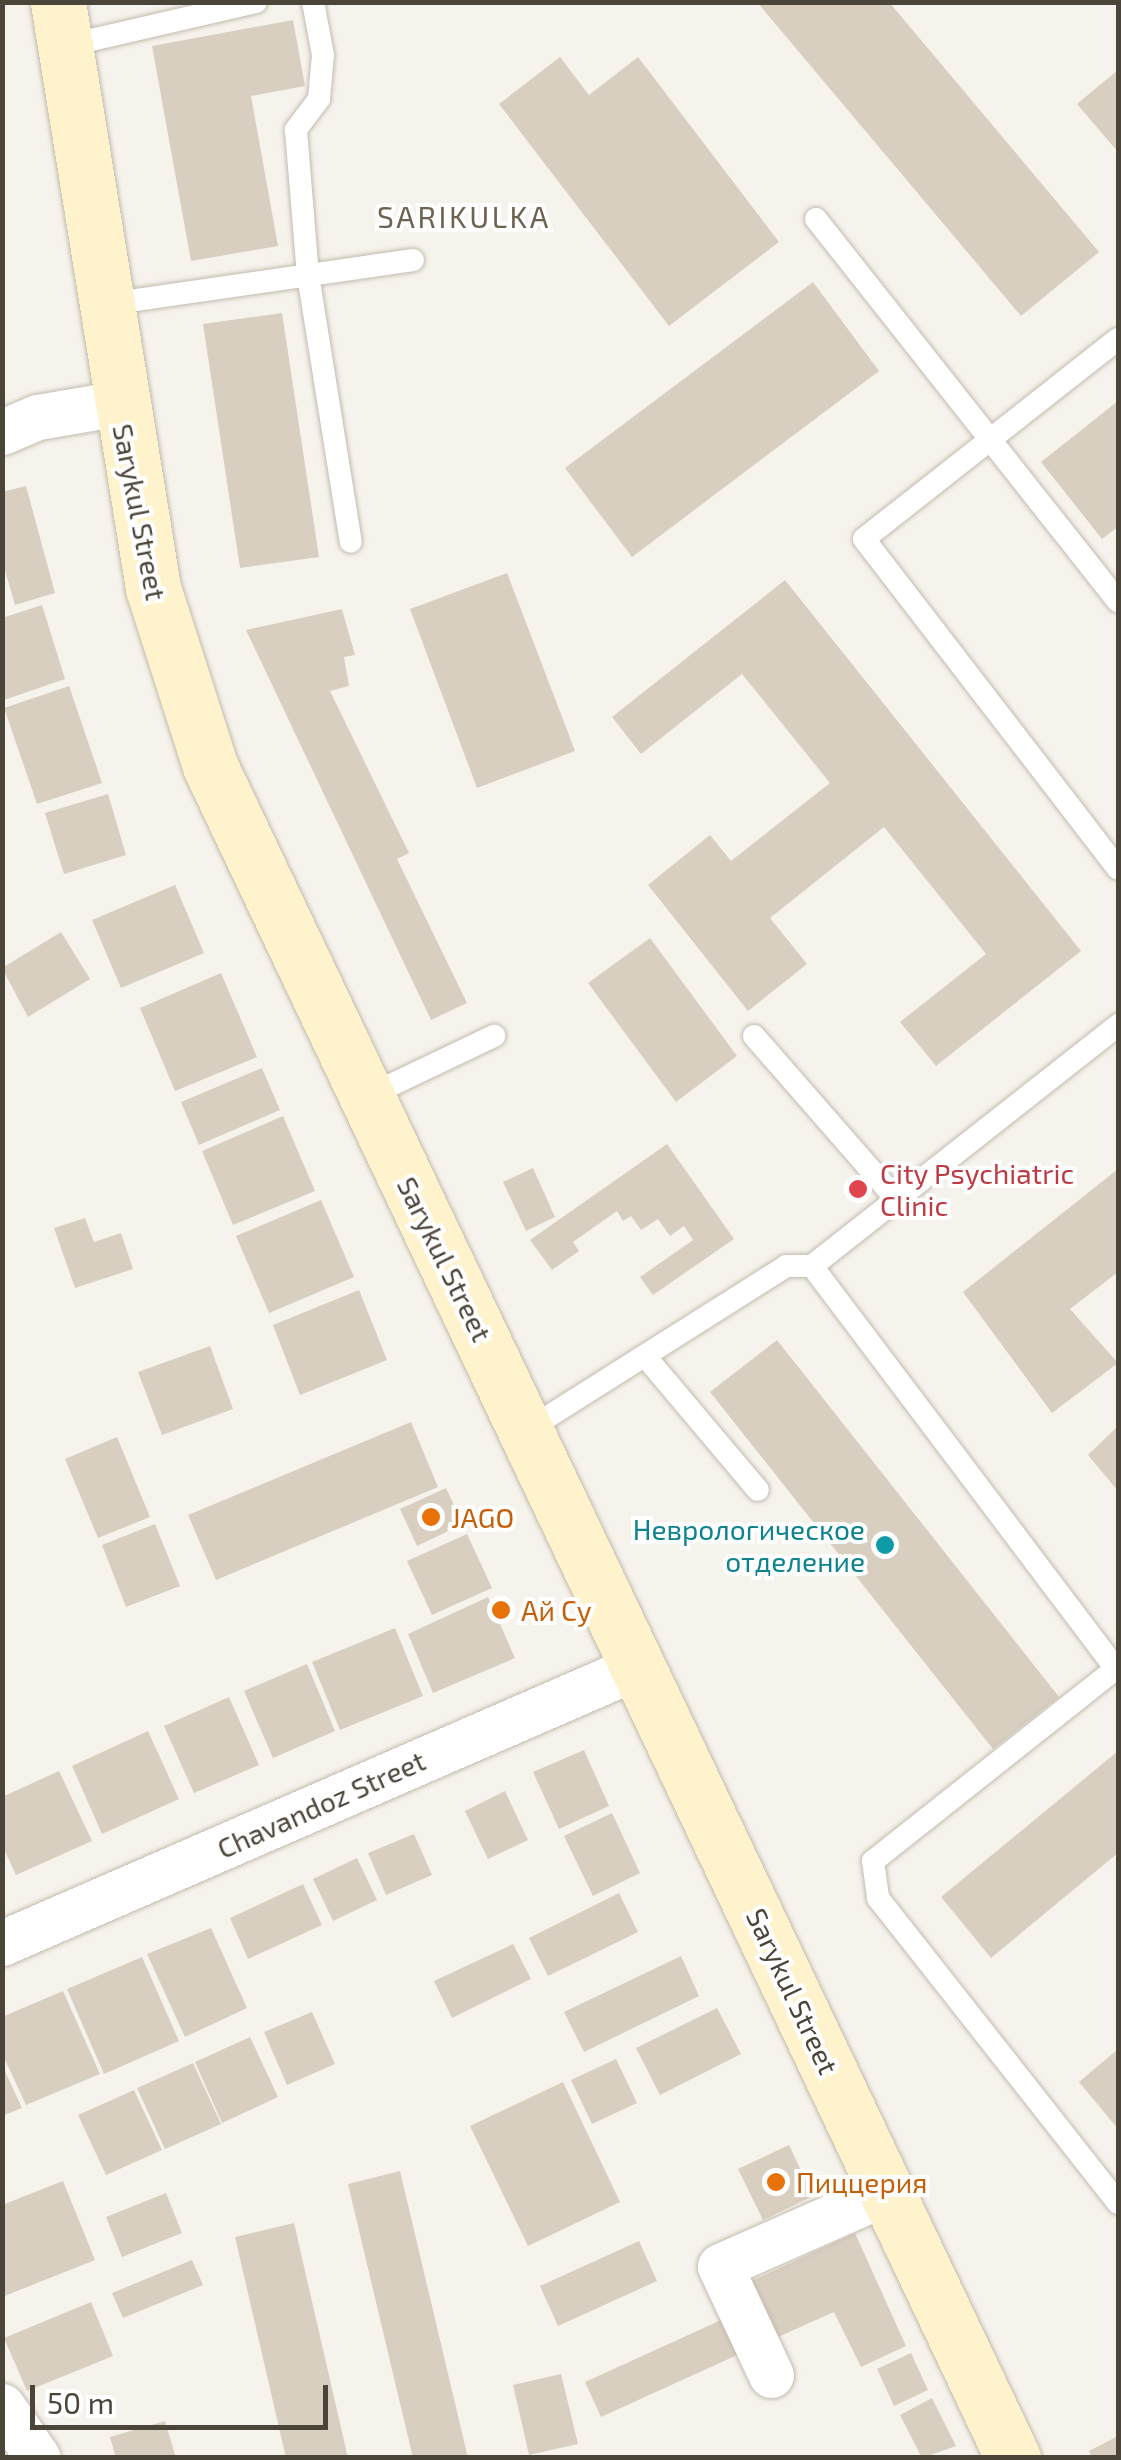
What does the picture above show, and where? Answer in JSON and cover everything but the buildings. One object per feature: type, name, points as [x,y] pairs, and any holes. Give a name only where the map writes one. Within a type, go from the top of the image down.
[{"type":"main road","name":"Sarykul Street","points":[[62,24],[104,304],[153,588],[183,692],[210,766],[1013,2458]]},
{"type":"street","points":[[2,432],[38,418],[120,403]]},
{"type":"street","name":"Chavandoz Street","points":[[2,1943],[639,1666]]},
{"type":"street","points":[[771,2375],[720,2266],[888,2192]]},
{"type":"street","points":[[2,2406],[38,2458]]},
{"type":"lane","points":[[62,24],[256,2]]},
{"type":"lane","points":[[313,2],[324,56],[320,99],[296,130],[308,275],[351,542]]},
{"type":"lane","points":[[816,219],[993,437],[1118,600]]},
{"type":"lane","points":[[104,304],[413,260]]},
{"type":"lane","points":[[1118,340],[864,539],[1118,869]]},
{"type":"lane","points":[[527,1430],[786,1266],[812,1266],[1118,1025]]},
{"type":"lane","points":[[368,1096],[494,1036]]},
{"type":"lane","points":[[754,1036],[896,1200]]},
{"type":"lane","points":[[812,1266],[1117,1668],[873,1862],[878,1898],[1118,2203]]},
{"type":"lane","points":[[645,1356],[758,1490]]},
{"type":"place","name":"City Psychiatric Clinic","points":[[858,1189]]},
{"type":"place","name":"JAGO","points":[[431,1517]]},
{"type":"place","name":"Неврологическое отделение","points":[[885,1545]]},
{"type":"place","name":"Ай Су","points":[[501,1610]]},
{"type":"place","name":"Пиццерия","points":[[776,2182]]},
{"type":"district","name":"SARIKULKA","points":[[464,216]]}]
